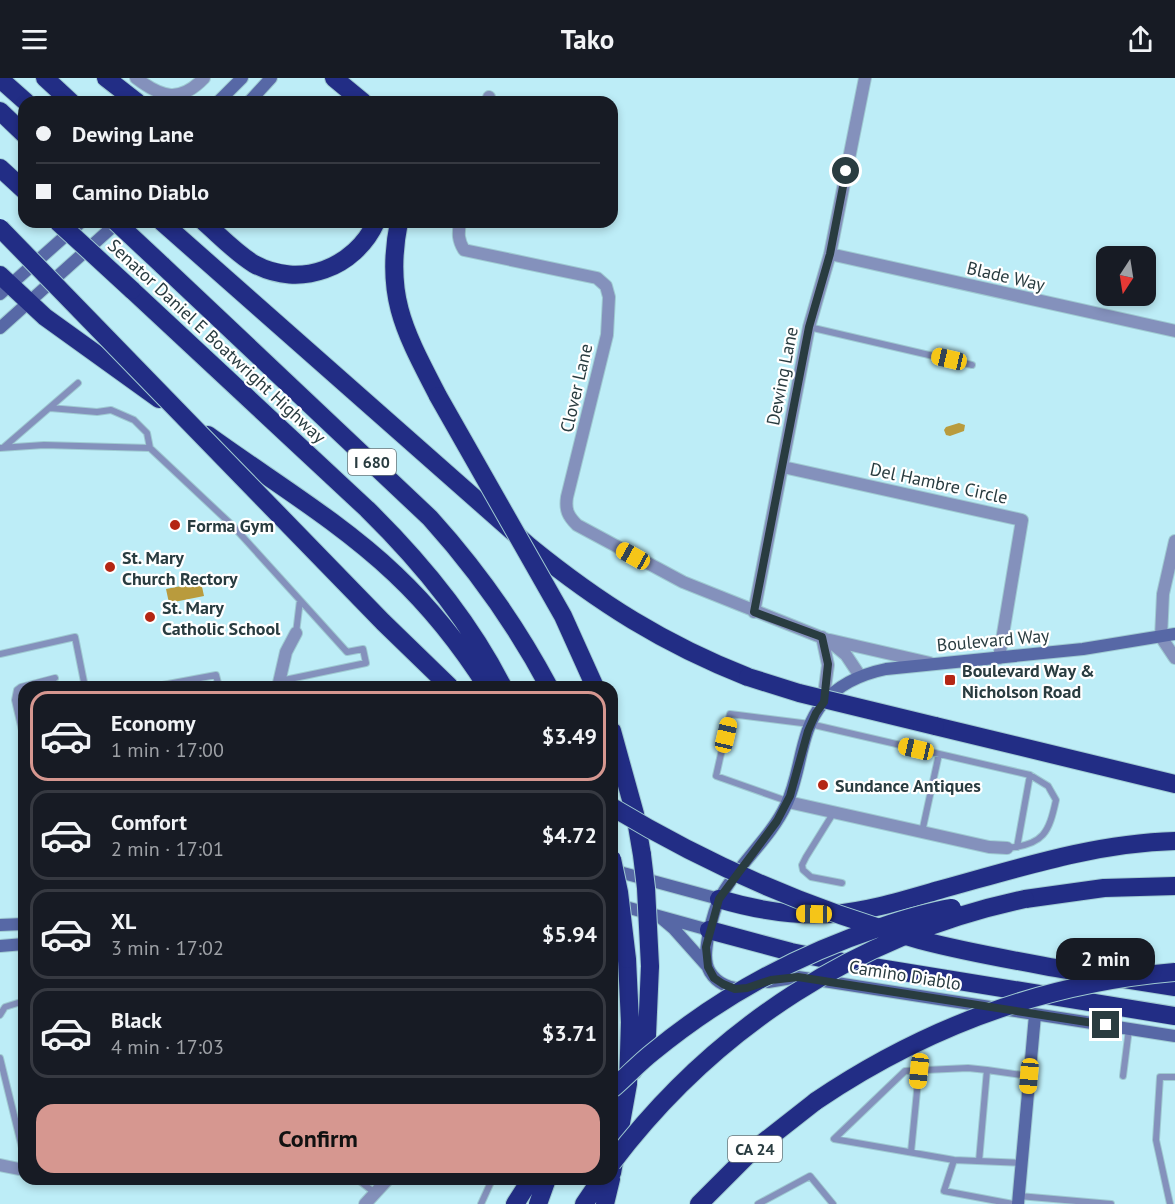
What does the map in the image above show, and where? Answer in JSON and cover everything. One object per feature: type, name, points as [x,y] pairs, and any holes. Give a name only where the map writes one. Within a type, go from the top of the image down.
[{"type":"highway","points":[[45,78],[64,96]]},
{"type":"highway","points":[[106,78],[129,96]]},
{"type":"highway","points":[[334,78],[356,96]]},
{"type":"highway","points":[[0,79],[19,96]]},
{"type":"highway","points":[[0,111],[18,128]]},
{"type":"highway","points":[[0,168],[18,184]]},
{"type":"highway","points":[[0,228],[389,629],[444,681]]},
{"type":"highway","name":"Senator Daniel E Boatwright Highway","points":[[65,228],[405,547],[455,609],[500,681]]},
{"type":"highway","name":"Senator Daniel E Boatwright Highway","points":[[123,228],[430,518],[465,558],[498,602],[546,681]]},
{"type":"highway","points":[[169,228],[529,546],[611,608],[655,634],[748,677],[799,693],[1175,784]]},
{"type":"highway","points":[[211,228],[252,262],[271,271],[291,275],[325,270],[347,258],[369,236],[373,228]]},
{"type":"highway","points":[[398,228],[393,262],[397,302],[407,333],[438,396],[563,616],[592,681]]},
{"type":"highway","points":[[3,285],[371,553],[417,596],[456,643],[483,681]]},
{"type":"highway","points":[[618,753],[635,814],[642,855],[650,966],[647,1035],[620,1087]]},
{"type":"highway","points":[[618,810],[723,867],[772,889],[846,917],[947,946],[1067,970],[1175,987]]},
{"type":"highway","points":[[719,899],[745,907],[785,913],[848,912],[884,905],[1081,852],[1127,844],[1175,840]]},
{"type":"highway","points":[[620,1087],[653,1052],[696,1020],[765,978],[822,949],[872,930],[922,914],[948,909],[1104,888],[1175,886]]},
{"type":"highway","points":[[618,887],[627,959],[630,1022],[618,1108]]},
{"type":"highway","points":[[618,1156],[655,1110],[687,1077],[738,1032],[784,999],[829,971],[900,937],[965,914],[1025,898]]},
{"type":"highway","points":[[709,930],[791,952],[836,961],[1175,1016]]},
{"type":"highway","name":"CA 24","points":[[699,1204],[752,1152],[816,1101],[890,1056],[932,1035],[977,1016],[1074,987],[1121,978],[1175,972]]},
{"type":"highway","points":[[515,1204],[527,1185]]},
{"type":"highway","points":[[538,1204],[545,1185]]},
{"type":"highway","points":[[584,1204],[597,1185]]},
{"type":"highway","points":[[604,1204],[609,1185]]},
{"type":"street","points":[[136,78],[159,93],[171,96],[182,95],[204,78]]},
{"type":"street","points":[[224,96],[242,78]]},
{"type":"street","points":[[254,96],[271,78]]},
{"type":"street","name":"Dewing Lane","points":[[754,612],[809,327],[830,254],[865,78]]},
{"type":"street","points":[[3,285],[74,228]]},
{"type":"street","points":[[0,328],[110,228]]},
{"type":"street","name":"Clover Lane","points":[[459,228],[459,242],[464,250],[597,278],[606,285],[609,297],[607,335],[567,497],[566,507],[569,517],[577,525],[683,582],[754,612]]},
{"type":"street","name":"Blade Way","points":[[830,254],[1175,332]]},
{"type":"street","name":"Del Hambre Circle","points":[[783,467],[1022,520],[999,658]]},
{"type":"street","points":[[1175,541],[1163,594],[1161,637],[1175,658]]},
{"type":"street","points":[[754,612],[822,637],[931,663]]},
{"type":"street","points":[[280,681],[286,652],[296,633]]},
{"type":"street","name":"Boulevard Way","points":[[719,899],[777,821],[788,802],[795,782],[810,724],[824,702],[844,685],[860,676],[893,668],[1092,648],[1175,634]]},
{"type":"street","points":[[822,637],[846,655],[860,676]]},
{"type":"street","name":"Boulevard Way","points":[[822,637],[828,664],[824,702]]},
{"type":"street","points":[[788,802],[989,847],[1012,847]]},
{"type":"street","points":[[618,872],[719,899],[706,947],[708,967]]},
{"type":"street","points":[[618,905],[709,930]]},
{"type":"street","name":"Camino Diablo","points":[[659,917],[674,929],[708,967],[714,978],[735,989],[747,988],[771,980],[798,977],[1175,1036]]},
{"type":"street","points":[[0,925],[18,924]]},
{"type":"street","points":[[0,946],[18,944]]},
{"type":"street","points":[[1017,1201],[1035,1015]]},
{"type":"street","points":[[0,1165],[18,1169]]},
{"type":"street","points":[[366,1204],[382,1185]]},
{"type":"lane","points":[[809,327],[972,365]]},
{"type":"lane","points":[[2,448],[78,383]]},
{"type":"lane","points":[[50,408],[97,412],[111,410],[134,420],[147,433],[150,448],[233,526],[347,652],[363,649],[366,663],[291,681]]},
{"type":"lane","points":[[2,448],[44,445],[150,448]]},
{"type":"lane","points":[[296,633],[300,600]]},
{"type":"lane","points":[[0,654],[75,637],[84,681]]},
{"type":"lane","points":[[184,681],[216,675],[218,681]]},
{"type":"lane","points":[[44,681],[55,678]]},
{"type":"lane","points":[[18,689],[15,700],[18,713]]},
{"type":"lane","points":[[788,802],[716,776],[730,714],[810,724],[1030,775],[1048,786],[1056,800],[1050,826],[1045,835],[1012,847]]},
{"type":"lane","points":[[922,832],[939,754]]},
{"type":"lane","points":[[1012,847],[1030,775]]},
{"type":"lane","points":[[834,812],[802,865],[803,870],[811,877],[842,883]]},
{"type":"lane","points":[[0,1015],[5,1007],[18,1002]]},
{"type":"lane","points":[[1123,1076],[1130,1029]]},
{"type":"lane","points":[[0,1058],[18,1132]]},
{"type":"lane","points":[[1022,1163],[954,1160],[834,1139],[906,1071],[968,1068],[1029,1076]]},
{"type":"lane","points":[[979,1161],[987,1070]]},
{"type":"lane","points":[[911,1152],[919,1071]]},
{"type":"lane","points":[[1170,1204],[1156,1140],[1160,1077],[1175,1077]]},
{"type":"lane","points":[[954,1160],[944,1191],[1017,1201],[1111,1204]]},
{"type":"lane","points":[[758,1204],[810,1176],[833,1204]]},
{"type":"lane","points":[[365,1185],[375,1193]]},
{"type":"lane","points":[[481,1204],[490,1185]]},
{"type":"shaded area","points":[[959,423],[965,425],[964,431],[950,436],[946,435],[944,430],[946,427]]},
{"type":"shaded area","points":[[201,582],[204,596],[169,603],[166,589]]},
{"type":"place","name":"Forma Gym","points":[[175,525]]},
{"type":"place","name":"St. Mary Church Rectory","points":[[110,567]]},
{"type":"place","name":"St. Mary Catholic School","points":[[150,617]]},
{"type":"place","name":"Boulevard Way & Nicholson Road","points":[[950,680]]},
{"type":"place","name":"Sundance Antiques","points":[[823,785]]},
{"type":"route","points":[[846,171],[830,254],[809,327],[754,612],[822,637],[828,664],[824,702],[808,731],[795,782],[785,808],[719,899],[706,947],[708,967],[714,978],[735,989],[759,986],[784,977],[798,977],[1106,1025]]}]
